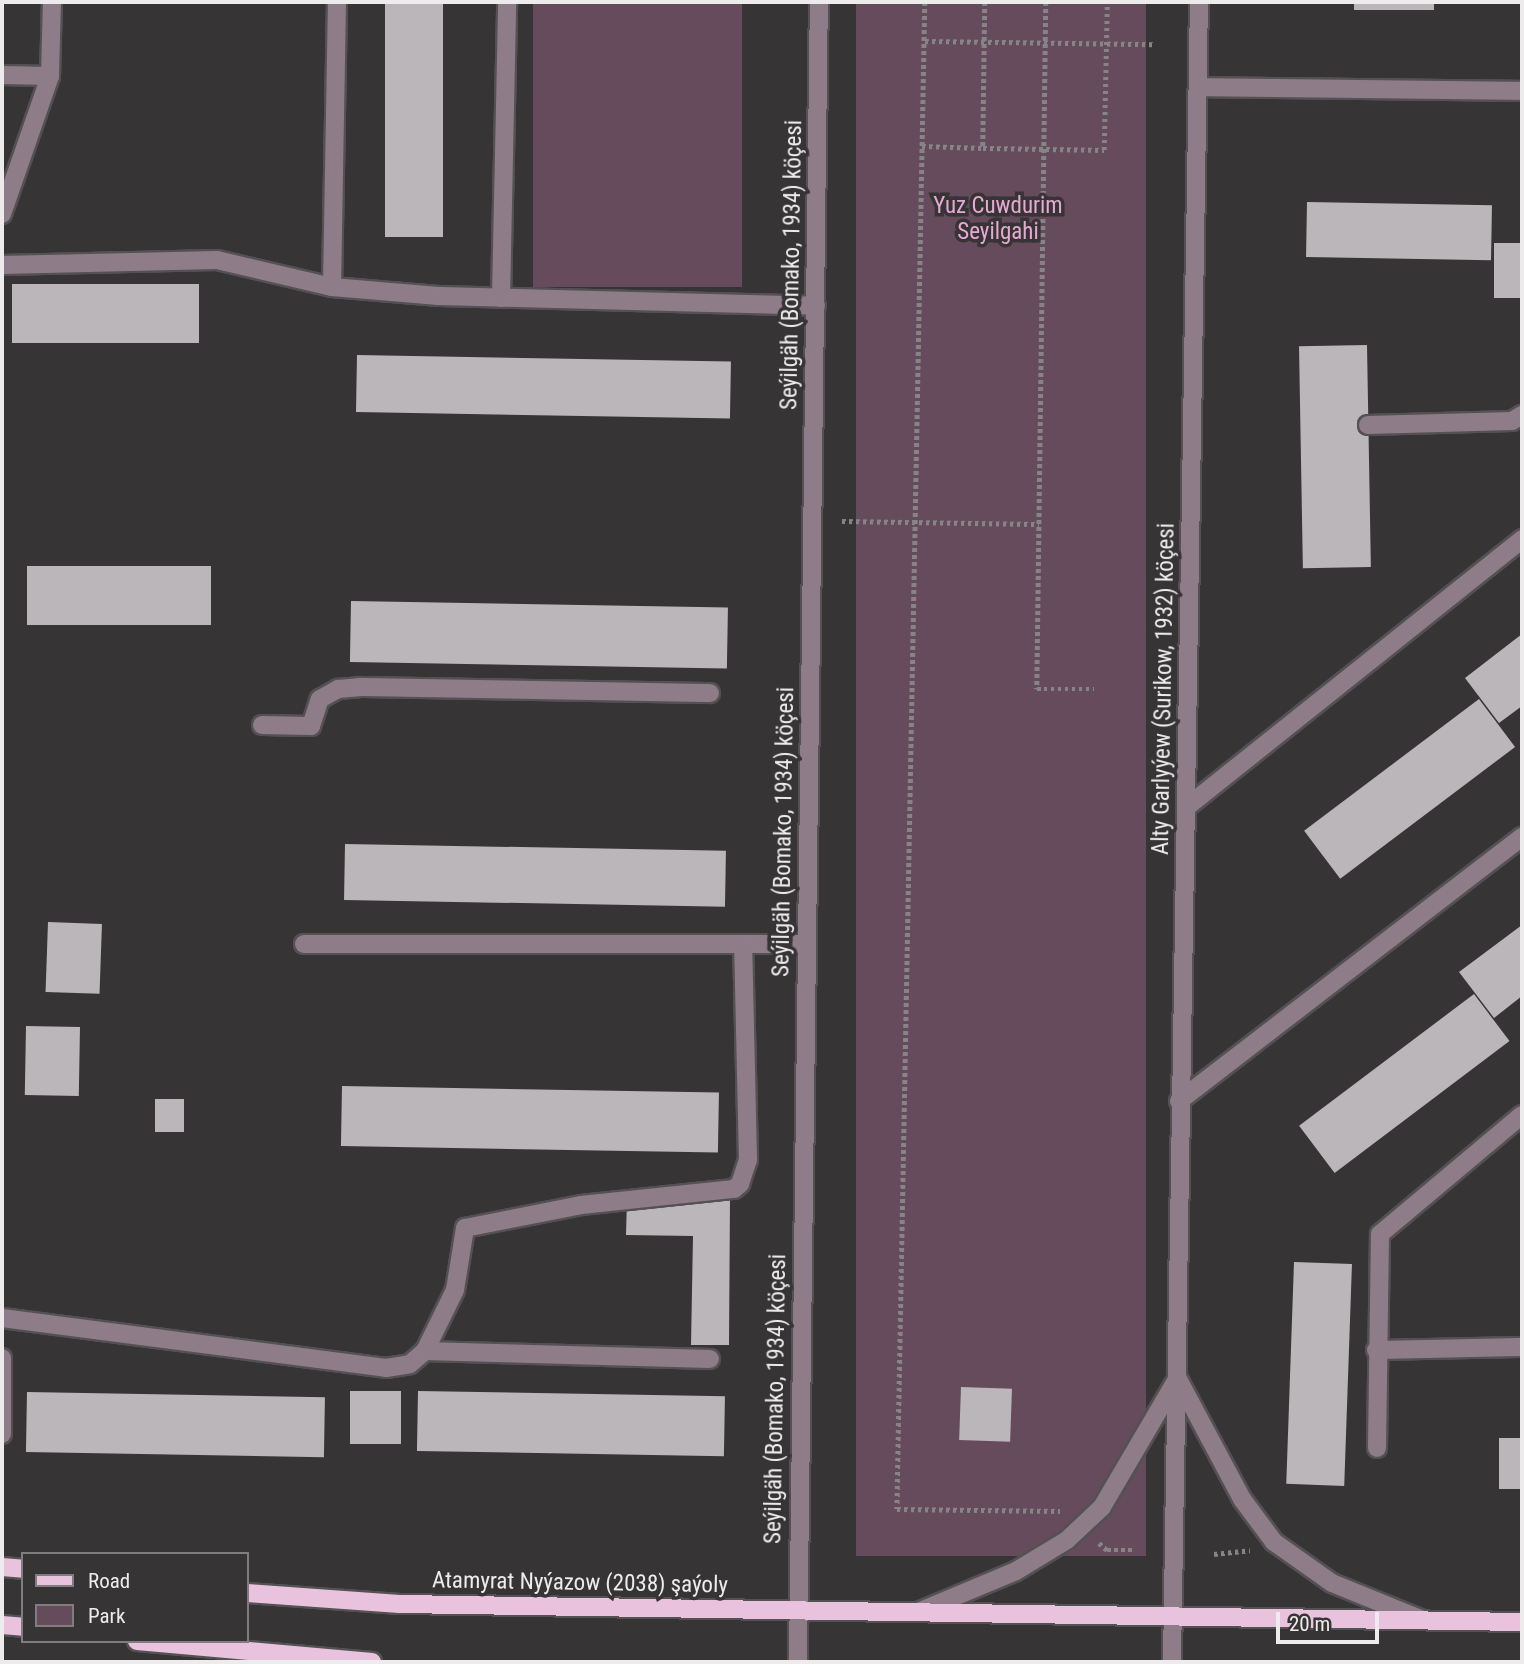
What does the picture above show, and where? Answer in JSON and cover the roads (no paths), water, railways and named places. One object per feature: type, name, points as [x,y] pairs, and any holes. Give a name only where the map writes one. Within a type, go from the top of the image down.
[{"type":"main road","points":[[2,1567],[21,1569]]},
{"type":"main road","name":"Atamyrat Nyýazow (2038) şaýoly","points":[[248,1593],[400,1604],[1522,1622]]},
{"type":"main road","points":[[2,1625],[21,1628]]},
{"type":"main road","points":[[159,1643],[372,1662]]},
{"type":"street","points":[[2,214],[50,76],[52,2]]},
{"type":"street","points":[[332,287],[337,2]]},
{"type":"street","points":[[501,298],[508,2]]},
{"type":"street","name":"Seýilgäh (Bomako, 1934) köçesi","points":[[798,1662],[819,2]]},
{"type":"street","name":"Alty Garlyýew (Surikow, 1932) köçesi","points":[[1172,1662],[1179,1101],[1188,806],[1199,2]]},
{"type":"street","points":[[2,75],[50,76]]},
{"type":"street","points":[[1198,87],[1522,91]]},
{"type":"street","points":[[2,265],[217,260],[332,287],[501,298],[817,306]]},
{"type":"street","points":[[1368,425],[1512,421],[1522,415]]},
{"type":"street","points":[[1188,806],[1522,539]]},
{"type":"street","points":[[262,725],[312,726],[320,699],[338,689],[359,687],[710,693]]},
{"type":"street","points":[[1179,1101],[1522,837]]},
{"type":"street","points":[[304,944],[806,944]]},
{"type":"street","points":[[2,1318],[386,1368],[410,1364],[425,1351],[455,1290],[465,1228],[581,1205],[734,1189],[740,1184],[748,1160],[743,944]]},
{"type":"street","points":[[1377,1448],[1376,1350],[1380,1234],[1522,1115]]},
{"type":"street","points":[[1376,1350],[1522,1347]]},
{"type":"street","points":[[425,1351],[710,1359]]},
{"type":"street","points":[[2,1358],[2,1434]]},
{"type":"street","name":"Alty Garlyýew (Surikow, 1932) köçesi","points":[[1177,1378],[1242,1499],[1274,1542],[1332,1583],[1424,1621]]},
{"type":"street","name":"Atamyrat Nyýazow (2038) şaýoly","points":[[912,1614],[1016,1571],[1067,1541],[1102,1507],[1177,1378]]},
{"type":"park label","name":"Yuz Cuwdurim Seyilgahi","points":[[998,219]]}]
